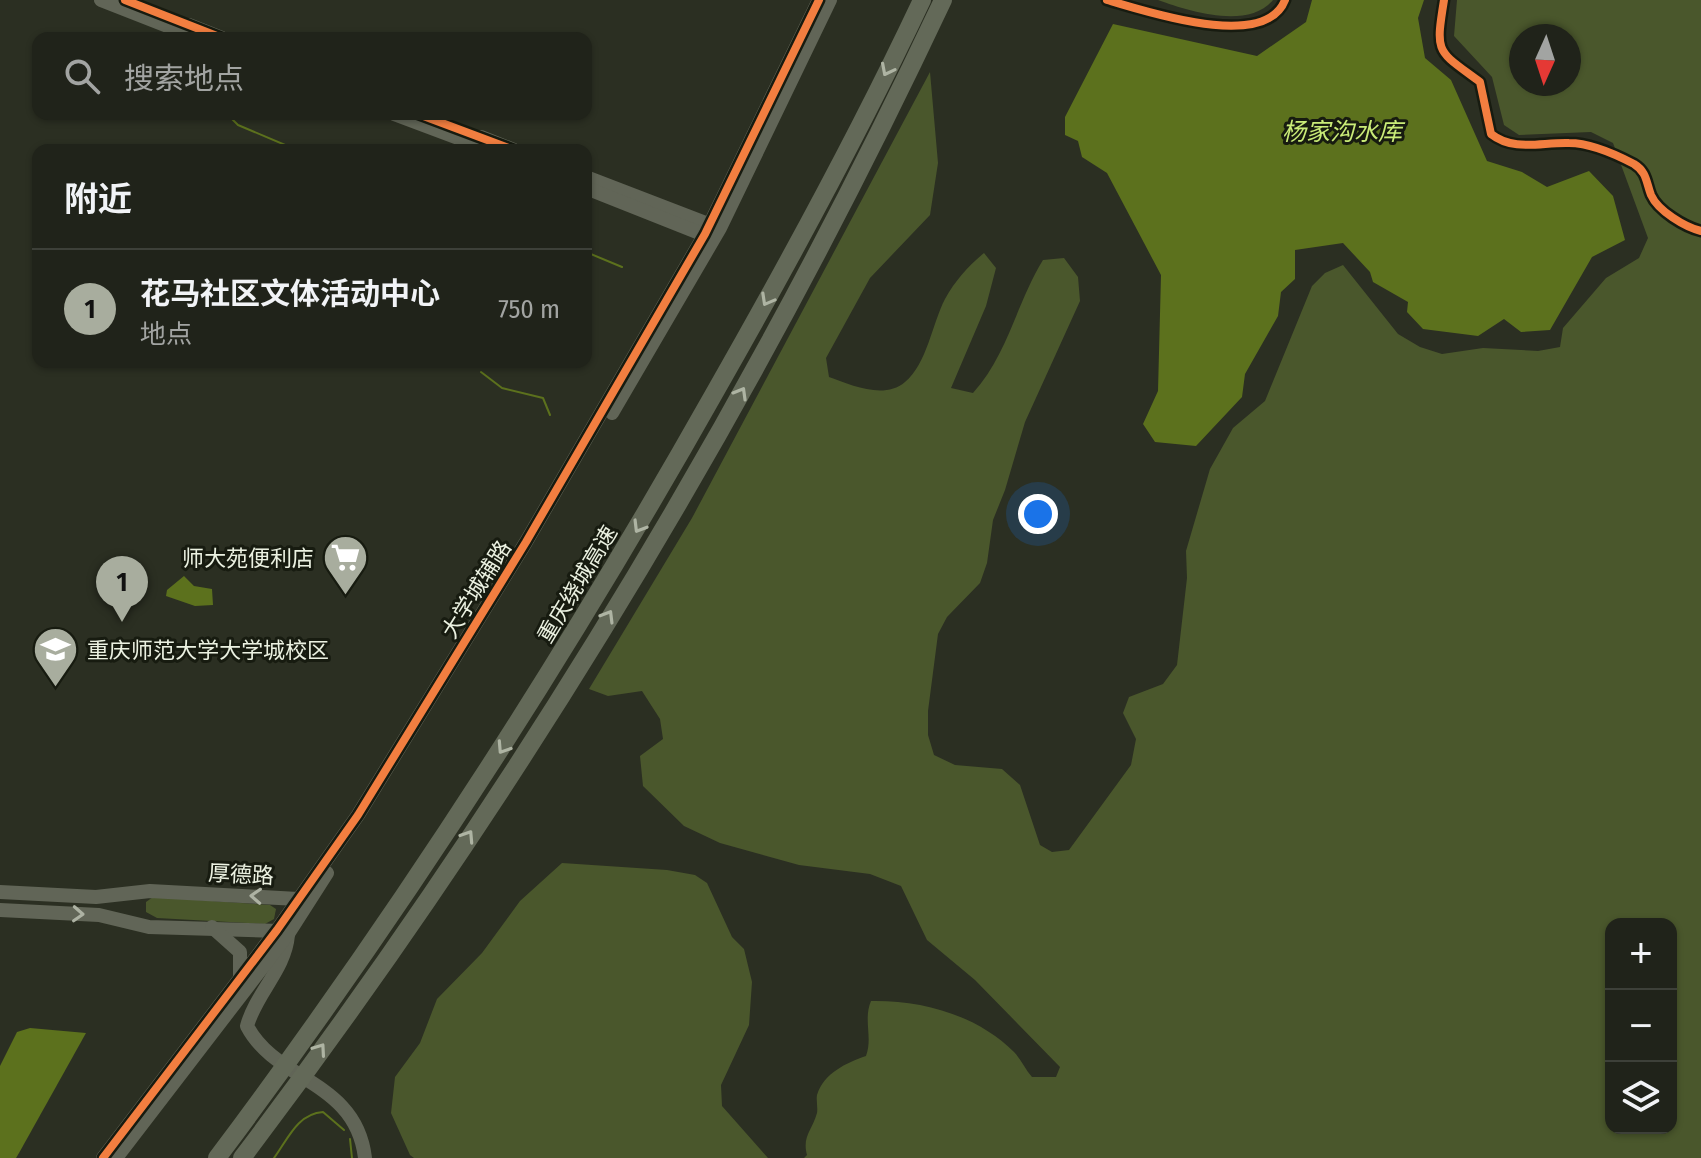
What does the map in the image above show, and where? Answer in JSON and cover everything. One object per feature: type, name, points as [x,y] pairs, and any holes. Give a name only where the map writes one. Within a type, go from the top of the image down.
[{"type":"highway","name":"重庆绕城高速","points":[[217,1158],[420,874],[550,675],[744,342],[832,180],[922,0]]},
{"type":"highway","name":"重庆绕城高速","points":[[242,1158],[437,884],[567,684],[660,532],[763,354],[943,0]]},
{"type":"street","points":[[101,0],[183,32]]},
{"type":"street","points":[[125,0],[207,32]]},
{"type":"street","name":"大学城辅路","points":[[298,899],[358,815],[712,231],[819,0]]},
{"type":"street","name":"大学城辅路","points":[[116,1158],[282,932],[535,545],[712,231],[830,0]]},
{"type":"street","points":[[1107,0],[1175,18],[1243,27],[1267,21],[1285,0]]},
{"type":"street","points":[[1444,0],[1437,42],[1443,54],[1480,82],[1491,134],[1502,143],[1519,146],[1571,142],[1635,165],[1645,172],[1658,206],[1701,231]]},
{"type":"street","points":[[410,120],[474,144]]},
{"type":"street","points":[[434,120],[498,144]]},
{"type":"street","points":[[592,180],[712,231]]},
{"type":"street","points":[[592,190],[712,231]]},
{"type":"street","name":"厚德路","points":[[0,892],[96,897],[150,891],[298,899],[282,932]]},
{"type":"street","points":[[0,910],[99,915],[149,927],[212,926],[282,932],[287,953],[251,1012],[247,1026],[254,1040],[327,1091],[345,1109],[365,1158]]},
{"type":"street","points":[[212,926],[240,952],[239,979]]},
{"type":"street","name":"大学城辅路","points":[[103,1158],[239,979],[282,932]]},
{"type":"shaded area","points":[[1158,0],[1273,0],[1262,9],[1234,16],[1201,13]]},
{"type":"shaded area","points":[[1457,0],[1701,0],[1701,1158],[804,1158],[807,1155],[807,1138],[817,1113],[820,1087],[837,1070],[866,1056],[871,1001],[910,1003],[966,1019],[999,1039],[1032,1077],[1056,1077],[1060,1067],[975,980],[927,940],[901,886],[870,874],[799,865],[720,843],[684,826],[643,786],[640,756],[663,739],[660,719],[642,691],[608,696],[589,689],[692,518],[930,72],[938,163],[930,215],[870,278],[826,358],[829,377],[857,387],[887,390],[905,382],[919,365],[949,292],[984,253],[996,268],[986,306],[951,388],[973,393],[995,362],[1043,260],[1064,258],[1078,277],[1080,301],[1025,422],[993,520],[987,563],[980,583],[947,617],[938,634],[928,711],[928,735],[934,755],[955,765],[1002,769],[1020,785],[1040,845],[1052,852],[1069,850],[1131,765],[1136,739],[1123,713],[1129,697],[1163,684],[1177,665],[1187,578],[1186,551],[1210,469],[1233,428],[1265,401],[1312,286],[1325,273],[1343,265],[1398,334],[1420,347],[1442,354],[1483,348],[1538,351],[1560,347],[1563,328],[1606,278],[1639,258],[1648,238],[1613,143],[1591,132],[1519,135],[1504,125],[1492,77],[1454,36]]},
{"type":"shaded area","points":[[562,863],[667,870],[695,875],[707,883],[732,937],[744,949],[752,982],[749,1025],[721,1085],[722,1106],[768,1158],[414,1158],[410,1155],[391,1113],[395,1077],[420,1043],[437,999],[482,953],[520,901]]},
{"type":"shaded area","points":[[153,897],[270,905],[276,909],[274,919],[265,924],[157,918],[146,912],[146,902]]},
{"type":"water","name":"杨家沟水库","points":[[1312,0],[1424,0],[1418,18],[1425,58],[1451,80],[1487,161],[1522,172],[1547,187],[1589,171],[1613,196],[1625,240],[1592,257],[1550,330],[1521,332],[1504,319],[1478,336],[1423,329],[1407,312],[1408,302],[1373,282],[1370,272],[1343,243],[1295,250],[1295,279],[1281,292],[1278,316],[1245,374],[1242,397],[1196,446],[1155,442],[1143,424],[1158,391],[1161,275],[1107,173],[1082,157],[1078,141],[1065,135],[1065,117],[1113,24],[1257,56],[1306,22]]},
{"type":"water","points":[[184,576],[194,586],[212,589],[213,605],[195,606],[166,596],[167,590]]},
{"type":"water","points":[[30,1028],[86,1033],[16,1158],[0,1158],[0,1066],[17,1032]]},
{"type":"waterway","points":[[233,120],[283,144]]},
{"type":"waterway","points":[[592,254],[622,267]]},
{"type":"waterway","points":[[481,372],[502,388],[543,398],[550,415]]},
{"type":"waterway","points":[[274,1158],[306,1117],[323,1112],[344,1130]]},
{"type":"waterway","points":[[350,1139],[352,1158]]},
{"type":"cycle path","points":[[125,0],[207,32]]},
{"type":"cycle path","points":[[103,1158],[277,930],[358,815],[526,542],[705,234],[819,0]]},
{"type":"cycle path","points":[[1107,0],[1175,19],[1230,26],[1254,23],[1273,15],[1285,0]]},
{"type":"cycle path","points":[[1444,0],[1440,32],[1442,50],[1480,82],[1491,134],[1509,143],[1569,143],[1619,156],[1641,170],[1651,195],[1660,207],[1680,222],[1701,231]]},
{"type":"cycle path","points":[[434,120],[498,144]]},
{"type":"place","name":"师大苑便利店","points":[[345,597]]},
{"type":"place","name":"花马社区文体活动中心","points":[[122,622]]},
{"type":"place","name":"重庆师范大学大学城校区","points":[[56,689]]}]
